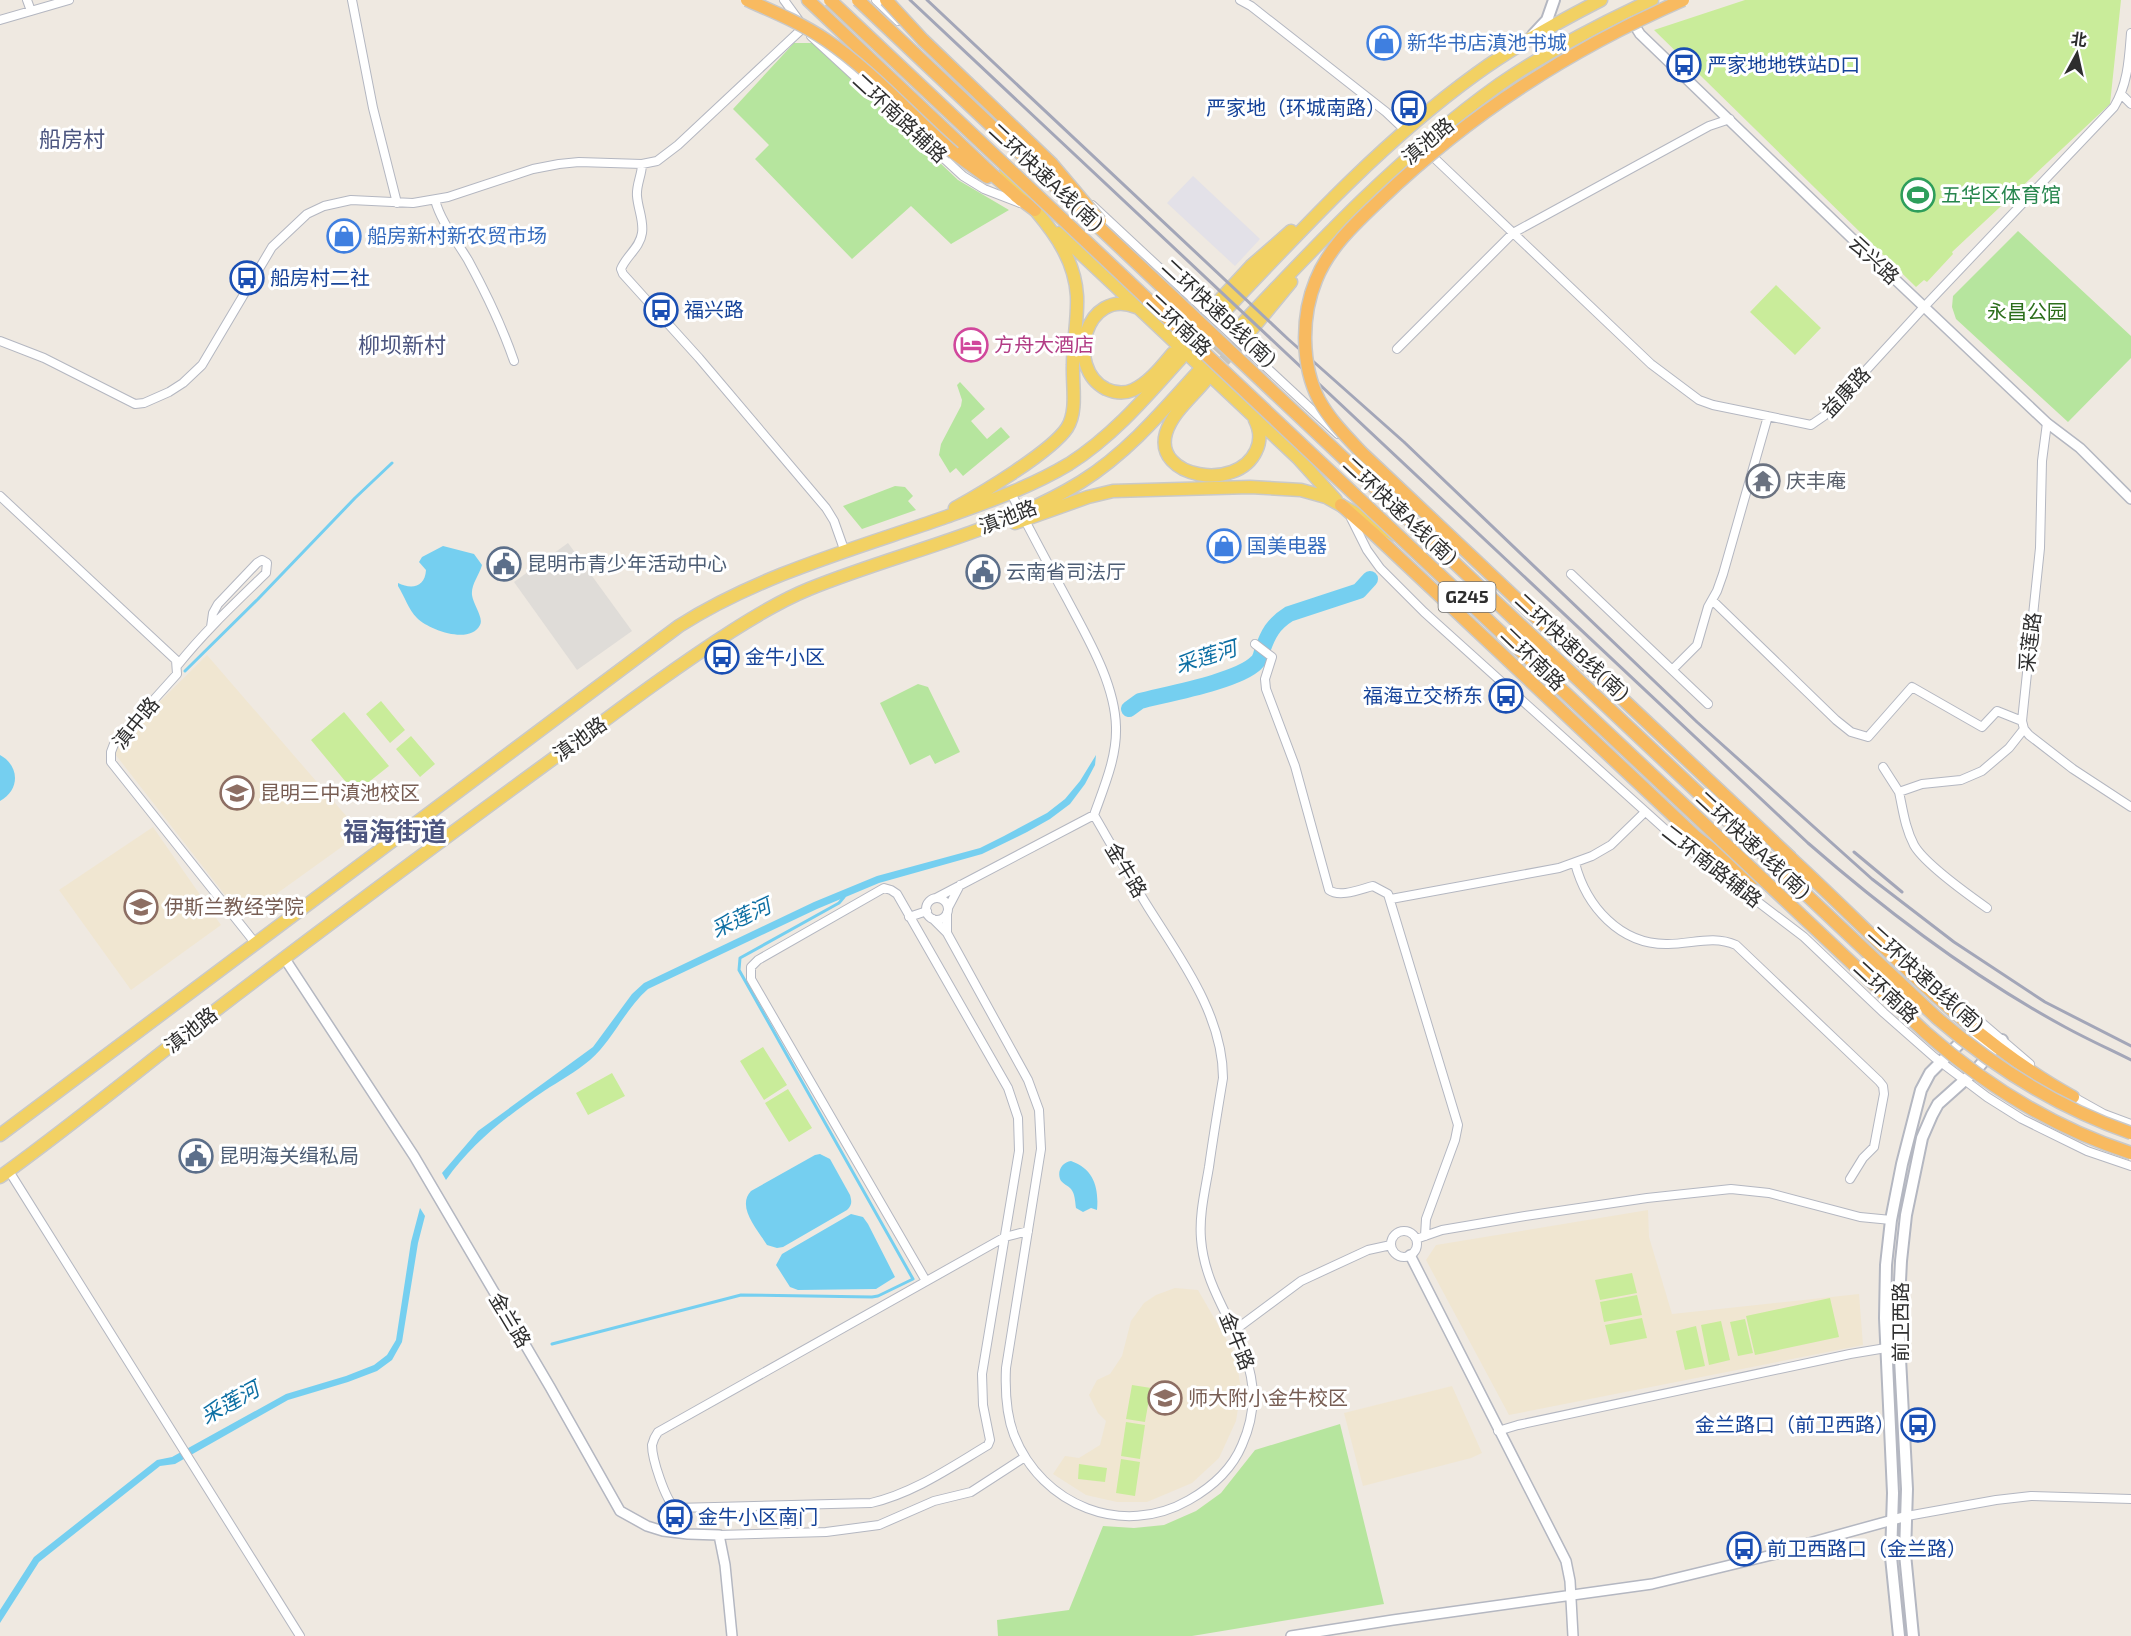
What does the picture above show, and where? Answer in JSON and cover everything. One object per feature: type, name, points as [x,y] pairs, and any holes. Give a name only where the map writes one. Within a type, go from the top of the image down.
[{"type":"highway","points":[[747,0],[802,25],[834,45],[957,149],[1035,210]]},
{"type":"highway","points":[[808,0],[957,149]]},
{"type":"highway","name":"二环快速A线(南)","points":[[832,0],[1904,1014],[1967,1068],[2019,1102],[2090,1138],[2131,1151]]},
{"type":"highway","name":"二环快速B线(南)","points":[[856,0],[1126,252],[1917,1000],[1979,1052],[2016,1078],[2055,1101],[2131,1134]]},
{"type":"highway","points":[[886,0],[923,40],[1052,164],[1126,252]]},
{"type":"highway","points":[[1683,0],[1623,28],[1547,69],[1483,112],[1428,157],[1340,241],[1327,257],[1311,292],[1306,327],[1307,359],[1316,392],[1327,412],[1346,436],[1393,483],[1982,1035],[1994,1049],[2073,1098]]},
{"type":"highway","points":[[1341,505],[1696,837],[1715,853],[1759,879],[1776,893]]},
{"type":"highway","points":[[1654,729],[1769,861]]},
{"type":"highway","points":[[1674,771],[1699,792],[1754,827],[1791,858]]},
{"type":"main road","name":"二环南路","points":[[832,0],[1732,848],[1951,1051],[1976,1071],[2047,1115],[2091,1136],[2131,1151]]},
{"type":"main road","name":"二环南路","points":[[856,0],[1922,1008],[1961,1041],[1994,1049],[2054,1103],[2131,1134]]},
{"type":"main road","points":[[1516,47],[1542,26],[1550,14],[1554,0]]},
{"type":"main road","name":"滇池路","points":[[1220,308],[1264,254],[1334,197],[1405,130],[1469,79],[1516,47],[1601,0]]},
{"type":"main road","name":"滇池路","points":[[1244,330],[1350,212],[1422,145],[1475,102],[1522,70],[1577,38],[1652,0]]},
{"type":"main road","points":[[908,530],[959,506],[994,485],[1054,442],[1070,422],[1073,408],[1073,356],[1077,303],[1075,281],[1068,259],[1047,224],[971,129]]},
{"type":"main road","points":[[1035,210],[1301,462],[1341,505]]},
{"type":"main road","name":"滇池路","points":[[0,1135],[666,635],[702,612],[743,591],[1011,493],[1069,464],[1106,437],[1131,414],[1177,356],[1142,384],[1127,392],[1118,393],[1108,390],[1093,377],[1086,362],[1084,350],[1086,332],[1091,322],[1102,310],[1111,305],[1127,304],[1139,308]]},
{"type":"main road","name":"滇池路","points":[[5,1174],[468,821],[666,675],[729,633],[802,592],[1025,514],[1070,489],[1115,458],[1201,377],[1166,432],[1166,448],[1170,458],[1178,465],[1189,471],[1209,476],[1229,474],[1241,469],[1250,461],[1258,445],[1259,434],[1253,416]]},
{"type":"main road","points":[[1034,483],[1024,495],[1025,514],[1044,514],[1094,495],[1125,490],[1282,488],[1318,494],[1418,550]]},
{"type":"main road","name":"前卫西路","points":[[1899,1636],[1890,1557],[1893,1493],[1886,1348],[1886,1265],[1891,1220],[1902,1164],[1921,1090],[1930,1074],[1961,1041]]},
{"type":"main road","name":"前卫西路","points":[[1913,1636],[1905,1554],[1907,1489],[1899,1322],[1901,1261],[1906,1215],[1922,1138],[1932,1115],[1938,1104],[1976,1071],[1994,1049]]},
{"type":"street","points":[[27,0],[31,11]]},
{"type":"street","points":[[0,20],[69,0]]},
{"type":"street","points":[[352,0],[373,108],[397,202]]},
{"type":"street","name":"二环南路辅路","points":[[784,0],[804,27],[963,176],[984,189],[1035,210]]},
{"type":"street","points":[[876,0],[1612,692],[1876,932],[1994,1049]]},
{"type":"street","points":[[1240,0],[1251,6],[1386,112],[1405,130]]},
{"type":"street","name":"云兴路","points":[[1626,12],[1640,33],[1924,307],[2047,423],[2080,448],[2131,499]]},
{"type":"street","points":[[0,341],[44,358],[135,404],[144,403],[169,393],[202,365],[272,247],[307,214],[324,206],[351,200],[413,203],[435,200],[533,168],[579,162],[642,164],[657,161],[678,145],[804,27]]},
{"type":"street","name":"益康路","points":[[1422,145],[1651,364],[1699,400],[1811,425],[1817,422],[2115,108],[2122,95],[2127,75],[2131,33]]},
{"type":"street","points":[[2122,95],[2131,104]]},
{"type":"street","points":[[1398,349],[1513,233],[1709,126],[1730,119]]},
{"type":"street","points":[[642,164],[637,198],[642,219],[642,233],[638,245],[624,261],[621,269],[623,274],[699,358],[826,508],[834,521],[845,552]]},
{"type":"street","points":[[435,200],[439,215],[457,241],[488,299],[514,360]]},
{"type":"street","points":[[1672,670],[1697,645],[1708,607],[1723,574],[1768,416]]},
{"type":"street","name":"采莲路","points":[[2023,725],[2040,548],[2042,461],[2047,423]]},
{"type":"street","points":[[947,933],[928,914],[928,903],[1094,815],[1116,743],[1112,694],[1025,514],[1011,493]]},
{"type":"street","points":[[0,496],[163,646],[176,660],[177,666]]},
{"type":"street","name":"二环南路辅路","points":[[1341,505],[1353,521],[1372,558],[1391,580],[1645,812],[1698,857],[1804,937],[1892,1021],[1940,1062],[2022,1119],[2087,1151],[2131,1166]]},
{"type":"street","points":[[262,560],[267,563],[266,573],[211,627],[213,614],[218,604],[257,563],[262,560]]},
{"type":"street","points":[[1571,574],[1708,704]]},
{"type":"street","points":[[1712,600],[1851,732],[1868,736],[1912,687],[1982,727],[1997,711],[2023,725],[2029,735],[2073,769],[2131,807]]},
{"type":"street","name":"滇中路","points":[[211,627],[177,666],[177,674],[114,744],[111,762],[256,944]]},
{"type":"street","points":[[1254,644],[1272,657],[1265,680],[1266,689],[1295,766],[1329,890],[1341,893],[1373,886],[1388,894],[1442,1076],[1456,1112],[1458,1125],[1455,1140],[1426,1219],[1425,1236]]},
{"type":"street","points":[[1899,792],[1922,784],[1961,780],[1982,771],[2009,748],[2023,725]]},
{"type":"street","points":[[1883,767],[1899,792],[1905,826],[1915,847],[1987,909]]},
{"type":"street","points":[[1390,899],[1559,868],[1575,863],[1611,845],[1645,812]]},
{"type":"street","name":"金牛路","points":[[947,933],[1028,1080],[1039,1110],[1041,1149],[1006,1368],[1005,1389],[1014,1435],[1025,1457],[1046,1482],[1075,1504],[1090,1511],[1112,1515],[1150,1515],[1176,1508],[1217,1480],[1232,1463],[1242,1447],[1252,1412],[1254,1394],[1246,1356],[1211,1282],[1201,1241],[1203,1202],[1223,1078],[1223,1062],[1218,1038],[1204,1002],[1183,962],[1094,815]]},
{"type":"street","points":[[1575,863],[1587,896],[1606,920],[1643,941],[1656,944],[1716,939],[1736,945],[1879,1081],[1883,1086],[1884,1094],[1874,1148],[1863,1158],[1850,1179]]},
{"type":"street","points":[[909,917],[928,914],[939,920],[948,910],[960,885]]},
{"type":"street","points":[[927,1281],[751,979],[751,967],[758,960],[884,888],[897,894],[1008,1088],[1018,1118],[1019,1151],[1005,1237],[982,1374],[983,1405],[991,1436],[988,1445],[934,1478],[893,1498],[871,1503],[675,1508],[671,1504],[661,1483],[652,1446],[657,1432],[927,1281],[1005,1237],[1028,1231]]},
{"type":"street","points":[[936,898],[942,899],[948,910],[947,933]]},
{"type":"street","name":"金兰路","points":[[285,959],[414,1156],[620,1510],[647,1526],[663,1531],[719,1535]]},
{"type":"street","points":[[2073,1098],[2104,1114],[2131,1124]]},
{"type":"street","points":[[5,1174],[181,1444],[300,1636]]},
{"type":"street","points":[[1416,1239],[1442,1230],[1525,1216],[1731,1189],[1769,1193],[1860,1217],[1891,1220]]},
{"type":"street","points":[[1401,1232],[1408,1232],[1416,1239],[1415,1250],[1403,1257],[1396,1254],[1391,1245],[1392,1239],[1401,1232]]},
{"type":"street","points":[[1235,1330],[1301,1281],[1368,1250],[1391,1245]]},
{"type":"street","points":[[1410,1255],[1566,1561],[1570,1581],[1573,1636]]},
{"type":"street","points":[[1498,1431],[1886,1348]]},
{"type":"street","points":[[732,1636],[725,1565],[719,1535],[826,1532],[879,1525],[934,1501],[970,1492],[1025,1457]]},
{"type":"street","points":[[1291,1636],[1653,1584],[1776,1554],[1907,1516],[1996,1500],[2031,1496],[2131,1499]]},
{"type":"shaded area","points":[[1193,176],[1260,239],[1235,266],[1167,203]]},
{"type":"shaded area","points":[[568,543],[632,631],[577,670],[514,582]]},
{"type":"shaded area","name":"昆明三中滇池校区","points":[[207,655],[361,833],[243,918],[115,754],[119,742]]},
{"type":"shaded area","name":"伊斯兰教经学院","points":[[153,827],[221,925],[131,990],[59,890]]},
{"type":"shaded area","points":[[1648,1210],[1649,1237],[1672,1314],[1859,1294],[1863,1345],[1509,1415],[1426,1260],[1436,1245]]},
{"type":"shaded area","name":"师大附小金牛校区","points":[[1175,1288],[1198,1290],[1236,1356],[1241,1390],[1236,1421],[1219,1458],[1192,1483],[1147,1502],[1117,1502],[1086,1495],[1053,1474],[1065,1456],[1079,1458],[1100,1445],[1106,1421],[1098,1413],[1089,1395],[1097,1380],[1110,1374],[1122,1356],[1131,1321],[1144,1303],[1156,1295]]},
{"type":"shaded area","points":[[1452,1386],[1482,1453],[1471,1458],[1363,1486],[1344,1413]]},
{"type":"green space","name":"五华区体育馆","points":[[1745,0],[2121,0],[2110,104],[1952,252],[1953,254],[1927,282],[1924,280],[1916,287],[1654,30]]},
{"type":"green space","points":[[794,43],[814,43],[958,180],[1009,210],[951,244],[911,206],[852,259],[755,159],[769,145],[733,109]]},
{"type":"green space","name":"永昌公园","points":[[2018,231],[2131,336],[2131,358],[2068,422],[1956,319],[1952,307],[1953,296]]},
{"type":"green space","points":[[1776,285],[1821,328],[1795,355],[1750,312]]},
{"type":"green space","points":[[960,382],[985,409],[971,421],[987,439],[1001,427],[1010,437],[963,476],[956,468],[950,473],[939,455],[941,444],[961,406],[962,400],[957,385]]},
{"type":"green space","points":[[895,486],[905,487],[913,496],[908,501],[916,510],[862,529],[843,506]]},
{"type":"green space","points":[[918,684],[928,687],[960,752],[935,764],[930,755],[910,765],[880,703]]},
{"type":"green space","points":[[381,701],[405,730],[390,743],[366,714]]},
{"type":"green space","points":[[344,712],[389,766],[355,793],[311,740]]},
{"type":"green space","points":[[411,736],[435,764],[420,777],[396,749]]},
{"type":"green space","points":[[763,1047],[787,1085],[764,1100],[740,1061]]},
{"type":"green space","points":[[612,1073],[625,1096],[588,1115],[576,1093]]},
{"type":"green space","points":[[788,1089],[812,1128],[789,1142],[765,1103]]},
{"type":"green space","points":[[1632,1273],[1637,1293],[1600,1300],[1595,1280]]},
{"type":"green space","points":[[1637,1295],[1642,1315],[1604,1322],[1600,1302]]},
{"type":"green space","points":[[1830,1298],[1839,1337],[1755,1355],[1746,1316]]},
{"type":"green space","points":[[1642,1318],[1647,1338],[1610,1345],[1605,1325]]},
{"type":"green space","points":[[1745,1319],[1753,1353],[1738,1356],[1730,1322]]},
{"type":"green space","points":[[1721,1321],[1730,1360],[1709,1365],[1701,1325]]},
{"type":"green space","points":[[1696,1326],[1705,1366],[1685,1370],[1676,1331]]},
{"type":"green space","points":[[1132,1385],[1151,1388],[1145,1422],[1126,1419]]},
{"type":"green space","points":[[1126,1422],[1145,1425],[1140,1459],[1121,1456]]},
{"type":"green space","points":[[1340,1424],[1384,1604],[1192,1636],[998,1636],[997,1620],[1069,1610],[1103,1526],[1134,1528],[1164,1525],[1196,1511],[1221,1493],[1255,1450]]},
{"type":"green space","points":[[1121,1459],[1140,1462],[1135,1496],[1116,1493]]},
{"type":"green space","points":[[1079,1464],[1107,1468],[1105,1482],[1078,1479]]},
{"type":"water","points":[[443,546],[474,554],[482,565],[472,591],[481,622],[475,631],[468,634],[449,634],[423,623],[411,611],[398,586],[398,583],[417,586],[425,576],[426,570],[419,562],[422,557]]},
{"type":"water","points":[[0,755],[11,765],[15,778],[11,791],[0,801]]},
{"type":"water","name":"采莲河","points":[[1096,755],[1095,765],[1085,784],[1070,804],[1027,832],[982,854],[879,883],[817,909],[648,989],[590,1060],[504,1120],[467,1154],[446,1180],[442,1173],[478,1131],[593,1047],[632,994],[644,983],[814,902],[877,876],[980,848],[1004,836],[1047,813],[1065,799],[1080,781]]},
{"type":"water","points":[[820,1154],[830,1159],[850,1195],[850,1207],[783,1247],[767,1245],[747,1211],[747,1197],[751,1191]]},
{"type":"water","points":[[1071,1161],[1079,1164],[1090,1174],[1096,1187],[1097,1210],[1091,1208],[1083,1212],[1076,1208],[1072,1191],[1060,1179],[1061,1167]]},
{"type":"water","name":"采莲河","points":[[420,1208],[425,1216],[418,1243],[402,1342],[392,1360],[377,1371],[288,1400],[175,1464],[160,1466],[39,1562],[0,1623],[0,1610],[34,1557],[157,1460],[172,1457],[286,1394],[346,1376],[374,1365],[387,1355],[396,1340],[411,1242]]},
{"type":"water","points":[[851,1214],[863,1217],[868,1224],[895,1277],[876,1289],[798,1290],[790,1287],[776,1265],[782,1254]]},
{"type":"waterway","points":[[185,671],[392,463]]},
{"type":"waterway","name":"采莲河","points":[[1129,709],[1140,701],[1219,681],[1247,670],[1258,661],[1269,634],[1283,618],[1359,591],[1370,579]]},
{"type":"waterway","points":[[552,1344],[741,1295],[872,1297],[913,1279],[739,970],[740,958],[839,903],[844,897]]},
{"type":"tunnel","points":[[1181,344],[1216,304]]},
{"type":"tunnel","points":[[1188,350],[1224,312]]},
{"type":"tunnel","points":[[1204,365],[1240,326]]},
{"type":"tunnel","points":[[1212,374],[1248,334]]},
{"type":"railway","points":[[910,0],[1808,843],[1869,894],[1964,965],[2031,1008],[2131,1060]]},
{"type":"railway","points":[[927,0],[1288,339],[1404,442],[1697,722],[1872,879],[1954,942],[2045,1002],[2131,1046]]},
{"type":"railway","points":[[1854,852],[1902,892]]},
{"type":"place","name":"新华书店滇池书城","points":[[1384,43]]},
{"type":"place","name":"严家地地铁站D口","points":[[1684,65]]},
{"type":"place","name":"严家地（环城南路）","points":[[1409,108]]},
{"type":"place","name":"五华区体育馆","points":[[1918,195]]},
{"type":"place","name":"船房新村新农贸市场","points":[[344,236]]},
{"type":"place","name":"船房村二社","points":[[247,278]]},
{"type":"place","name":"福兴路","points":[[661,310]]},
{"type":"place","name":"方舟大酒店","points":[[971,345]]},
{"type":"place","name":"庆丰庵","points":[[1763,481]]},
{"type":"place","name":"国美电器","points":[[1224,546]]},
{"type":"place","name":"昆明市青少年活动中心","points":[[504,564]]},
{"type":"place","name":"云南省司法厅","points":[[983,572]]},
{"type":"place","name":"金牛小区","points":[[722,657]]},
{"type":"place","name":"福海立交桥东","points":[[1506,696]]},
{"type":"place","name":"昆明三中滇池校区","points":[[237,793]]},
{"type":"place","name":"伊斯兰教经学院","points":[[141,907]]},
{"type":"place","name":"昆明海关缉私局","points":[[196,1156]]},
{"type":"place","name":"师大附小金牛校区","points":[[1165,1398]]},
{"type":"place","name":"金兰路口（前卫西路）","points":[[1918,1425]]},
{"type":"place","name":"金牛小区南门","points":[[675,1517]]},
{"type":"place","name":"前卫西路口（金兰路）","points":[[1744,1549]]},
{"type":"district","name":"船房村","points":[[72,139]]},
{"type":"district","name":"柳坝新村","points":[[402,345]]},
{"type":"district","name":"福海街道","points":[[395,832]]}]
